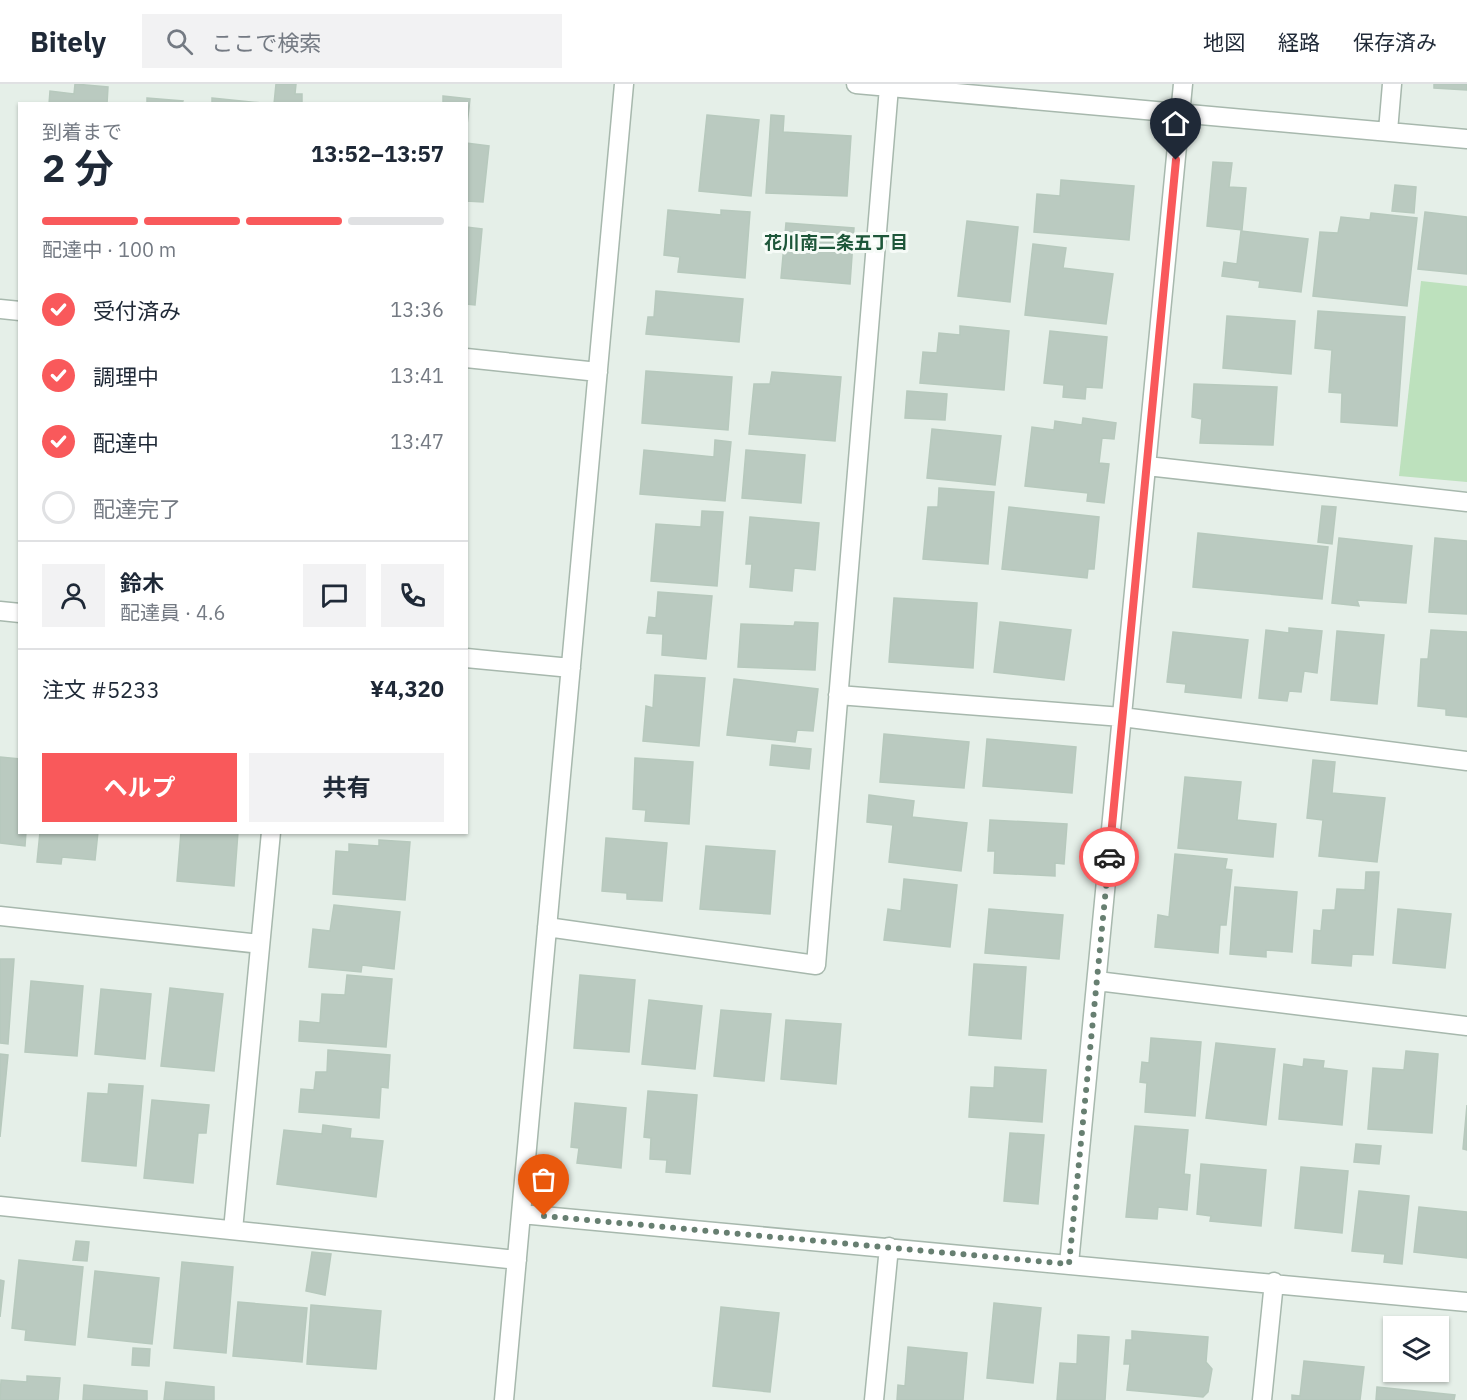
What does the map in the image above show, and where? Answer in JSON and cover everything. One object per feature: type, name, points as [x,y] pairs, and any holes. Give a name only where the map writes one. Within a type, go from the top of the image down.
[{"type":"street","points":[[504,1400],[624,84]]},
{"type":"street","points":[[856,84],[1467,139]]},
{"type":"street","points":[[1069,1264],[1183,84]]},
{"type":"street","points":[[1388,131],[1392,84]]},
{"type":"street","points":[[547,927],[816,965],[889,87]]},
{"type":"street","points":[[0,309],[18,311]]},
{"type":"street","points":[[468,358],[598,372]]},
{"type":"street","points":[[1147,466],[1467,502]]},
{"type":"street","points":[[0,611],[18,613]]},
{"type":"street","points":[[468,658],[571,668]]},
{"type":"street","points":[[838,695],[1122,717],[1467,760]]},
{"type":"street","points":[[234,1230],[271,834]]},
{"type":"street","points":[[0,916],[260,944]]},
{"type":"street","points":[[1097,981],[1467,1026]]},
{"type":"street","points":[[0,1206],[517,1260]]},
{"type":"street","points":[[521,1214],[1274,1282],[1467,1302]]},
{"type":"street","points":[[873,1400],[889,1247]]},
{"type":"street","points":[[1262,1400],[1274,1282]]},
{"type":"green space","points":[[1421,281],[1467,286],[1467,482],[1399,476]]},
{"type":"building","points":[[75,84],[108,87],[107,102],[49,102],[50,91],[74,94]]},
{"type":"building","points":[[276,84],[296,84],[295,94],[302,94],[302,102],[274,102]]},
{"type":"building","points":[[1434,84],[1467,84],[1467,90],[1434,88]]},
{"type":"building","points":[[443,96],[470,99],[468,116],[468,102],[443,102]]},
{"type":"building","points":[[147,98],[183,101],[183,102],[147,102]]},
{"type":"building","points":[[212,98],[252,102],[212,102]]},
{"type":"building","points":[[707,115],[759,120],[751,196],[699,191]]},
{"type":"building","points":[[771,115],[784,116],[783,132],[851,136],[847,196],[766,193]]},
{"type":"building","points":[[468,143],[489,146],[483,202],[468,201]]},
{"type":"building","points":[[1213,162],[1232,163],[1229,187],[1246,188],[1242,230],[1207,226]]},
{"type":"building","points":[[1061,180],[1134,186],[1129,240],[1034,232],[1037,194],[1060,196]]},
{"type":"building","points":[[1395,185],[1416,187],[1414,213],[1392,211]]},
{"type":"building","points":[[668,210],[721,215],[721,210],[750,212],[745,278],[678,272],[680,257],[664,255]]},
{"type":"building","points":[[1425,212],[1467,217],[1467,274],[1418,269]]},
{"type":"building","points":[[1371,213],[1417,218],[1407,306],[1313,296],[1320,232],[1338,233],[1341,217],[1370,220]]},
{"type":"building","points":[[967,221],[1018,227],[1010,302],[958,296]]},
{"type":"building","points":[[786,223],[854,228],[850,284],[781,278]]},
{"type":"building","points":[[468,227],[482,229],[475,305],[468,304]]},
{"type":"building","points":[[1241,231],[1308,239],[1301,292],[1259,287],[1260,281],[1222,276],[1224,262],[1237,264]]},
{"type":"building","points":[[1033,244],[1066,248],[1063,268],[1113,274],[1106,324],[1025,315]]},
{"type":"building","points":[[656,291],[743,299],[739,342],[646,334],[648,317],[654,317]]},
{"type":"building","points":[[1318,311],[1405,317],[1397,426],[1341,422],[1342,393],[1329,392],[1332,350],[1315,348]]},
{"type":"building","points":[[1227,316],[1295,321],[1291,374],[1223,368]]},
{"type":"building","points":[[960,326],[1009,331],[1004,390],[920,383],[923,352],[937,353],[939,333],[960,335]]},
{"type":"building","points":[[1050,331],[1107,337],[1102,388],[1086,387],[1085,399],[1063,397],[1064,385],[1044,383]]},
{"type":"building","points":[[646,371],[732,377],[728,430],[642,423]]},
{"type":"building","points":[[772,372],[841,377],[835,441],[749,434],[754,384],[770,384]]},
{"type":"building","points":[[1194,384],[1277,387],[1273,445],[1200,443],[1202,419],[1192,417]]},
{"type":"building","points":[[907,391],[947,394],[945,420],[905,418]]},
{"type":"building","points":[[1083,418],[1116,423],[1114,439],[1102,438],[1099,463],[1109,464],[1104,503],[1087,501],[1088,493],[1025,486],[1032,427],[1054,430],[1055,421],[1082,425]]},
{"type":"building","points":[[932,429],[1001,436],[995,485],[927,478]]},
{"type":"building","points":[[715,440],[731,442],[725,501],[640,494],[644,450],[714,457]]},
{"type":"building","points":[[746,450],[805,455],[801,503],[742,498]]},
{"type":"building","points":[[939,488],[994,492],[988,564],[923,559],[928,507],[938,507]]},
{"type":"building","points":[[1322,506],[1336,507],[1332,544],[1318,542]]},
{"type":"building","points":[[1009,507],[1099,517],[1094,569],[1088,569],[1087,578],[1002,569]]},
{"type":"building","points":[[702,511],[723,512],[717,586],[651,581],[656,524],[701,527]]},
{"type":"building","points":[[750,517],[819,523],[815,570],[794,568],[792,591],[750,587],[752,564],[746,564]]},
{"type":"building","points":[[1198,533],[1328,547],[1322,599],[1193,587]]},
{"type":"building","points":[[1339,538],[1412,546],[1406,603],[1357,600],[1359,606],[1332,603]]},
{"type":"building","points":[[1435,538],[1467,541],[1467,614],[1429,612]]},
{"type":"building","points":[[658,592],[712,596],[706,659],[662,655],[663,634],[647,633],[649,617],[656,618]]},
{"type":"building","points":[[894,598],[977,603],[973,668],[889,662]]},
{"type":"building","points":[[795,622],[818,623],[815,670],[738,667],[741,624],[794,626]]},
{"type":"building","points":[[1000,622],[1071,630],[1064,680],[994,672]]},
{"type":"building","points":[[1289,628],[1322,631],[1317,673],[1304,671],[1301,692],[1289,691],[1287,701],[1259,698],[1266,630],[1289,633]]},
{"type":"building","points":[[1431,630],[1467,632],[1467,717],[1446,715],[1446,709],[1418,706],[1421,659],[1428,659]]},
{"type":"building","points":[[1337,631],[1384,635],[1377,704],[1331,700]]},
{"type":"building","points":[[1173,632],[1248,640],[1241,698],[1185,692],[1186,684],[1167,682]]},
{"type":"building","points":[[655,675],[705,678],[699,746],[643,741],[646,706],[653,708]]},
{"type":"building","points":[[734,679],[818,689],[813,731],[797,730],[795,742],[727,735]]},
{"type":"building","points":[[884,734],[969,742],[964,788],[880,782]]},
{"type":"building","points":[[987,739],[1076,747],[1072,793],[983,786]]},
{"type":"building","points":[[772,745],[811,749],[809,769],[770,765]]},
{"type":"building","points":[[0,757],[18,759],[18,834],[26,834],[25,846],[0,843]]},
{"type":"building","points":[[635,758],[693,762],[689,824],[645,821],[646,810],[633,809]]},
{"type":"building","points":[[1313,760],[1335,762],[1332,793],[1385,798],[1377,862],[1319,856],[1323,820],[1307,818]]},
{"type":"building","points":[[1185,777],[1241,782],[1237,820],[1276,824],[1273,857],[1178,848]]},
{"type":"building","points":[[869,795],[914,801],[912,817],[967,823],[961,871],[889,862],[893,825],[867,822]]},
{"type":"building","points":[[990,820],[1067,824],[1064,864],[1055,863],[1055,876],[994,873],[995,851],[988,851]]},
{"type":"building","points":[[40,834],[98,834],[95,860],[62,857],[61,864],[37,862]]},
{"type":"building","points":[[181,834],[238,834],[234,886],[177,881]]},
{"type":"building","points":[[606,838],[667,843],[662,901],[627,899],[627,893],[602,891]]},
{"type":"building","points":[[379,840],[410,842],[405,900],[333,894],[336,851],[349,852],[349,844],[379,846]]},
{"type":"building","points":[[706,846],[775,851],[770,914],[700,909]]},
{"type":"building","points":[[1175,854],[1227,859],[1225,869],[1232,870],[1226,925],[1220,925],[1218,953],[1155,947],[1158,915],[1169,917]]},
{"type":"building","points":[[1366,872],[1379,872],[1373,955],[1352,954],[1351,966],[1312,963],[1314,930],[1321,931],[1323,910],[1335,910],[1337,889],[1365,890]]},
{"type":"building","points":[[904,879],[957,885],[950,947],[884,940],[888,909],[901,911]]},
{"type":"building","points":[[1235,887],[1297,892],[1292,952],[1266,950],[1266,957],[1230,954]]},
{"type":"building","points":[[334,905],[400,912],[394,969],[362,965],[361,972],[309,967],[313,929],[330,931]]},
{"type":"building","points":[[989,909],[1063,915],[1059,959],[985,953]]},
{"type":"building","points":[[1398,909],[1451,914],[1445,968],[1393,963]]},
{"type":"building","points":[[0,959],[14,959],[8,1044],[0,1043]]},
{"type":"building","points":[[974,964],[1026,967],[1021,1039],[969,1035]]},
{"type":"building","points":[[347,975],[392,979],[386,1047],[299,1041],[300,1021],[320,1023],[322,994],[345,995]]},
{"type":"building","points":[[580,975],[635,980],[629,1052],[574,1048]]},
{"type":"building","points":[[31,981],[83,986],[77,1056],[25,1052]]},
{"type":"building","points":[[170,988],[223,994],[214,1071],[161,1066]]},
{"type":"building","points":[[101,989],[151,994],[145,1059],[95,1054]]},
{"type":"building","points":[[649,1000],[702,1006],[695,1069],[642,1064]]},
{"type":"building","points":[[721,1010],[771,1014],[764,1081],[714,1076]]},
{"type":"building","points":[[786,1020],[841,1024],[836,1084],[781,1079]]},
{"type":"building","points":[[1151,1038],[1201,1042],[1195,1116],[1145,1112],[1147,1083],[1140,1082],[1142,1062],[1149,1063]]},
{"type":"building","points":[[1216,1043],[1275,1049],[1266,1125],[1206,1118]]},
{"type":"building","points":[[328,1050],[390,1055],[388,1088],[381,1087],[379,1118],[299,1112],[301,1089],[314,1090],[316,1072],[327,1072]]},
{"type":"building","points":[[1406,1051],[1438,1054],[1432,1133],[1368,1129],[1373,1068],[1404,1070]]},
{"type":"building","points":[[0,1054],[8,1055],[0,1137]]},
{"type":"building","points":[[1304,1059],[1324,1061],[1323,1068],[1347,1071],[1342,1125],[1279,1119],[1284,1064],[1303,1067]]},
{"type":"building","points":[[995,1067],[1046,1070],[1042,1122],[969,1117],[971,1087],[994,1088]]},
{"type":"building","points":[[109,1084],[143,1086],[136,1166],[82,1161],[88,1093],[108,1094]]},
{"type":"building","points":[[648,1091],[697,1095],[690,1174],[666,1172],[667,1160],[650,1159],[651,1138],[644,1137]]},
{"type":"building","points":[[152,1100],[209,1105],[206,1133],[198,1133],[193,1183],[144,1178]]},
{"type":"building","points":[[575,1103],[626,1108],[621,1168],[577,1163],[579,1148],[571,1147]]},
{"type":"building","points":[[1467,1105],[1467,1150],[1463,1149]]},
{"type":"building","points":[[323,1125],[351,1129],[350,1138],[383,1141],[376,1197],[277,1184],[284,1130],[322,1134]]},
{"type":"building","points":[[1135,1126],[1188,1130],[1184,1174],[1190,1175],[1187,1210],[1158,1207],[1157,1219],[1126,1217]]},
{"type":"building","points":[[1010,1133],[1044,1135],[1038,1204],[1004,1201]]},
{"type":"building","points":[[1356,1144],[1381,1146],[1379,1164],[1354,1162]]},
{"type":"building","points":[[1201,1164],[1266,1170],[1261,1226],[1210,1221],[1211,1216],[1197,1214]]},
{"type":"building","points":[[1301,1167],[1348,1171],[1342,1233],[1295,1228]]},
{"type":"building","points":[[1359,1191],[1409,1196],[1402,1264],[1384,1262],[1385,1254],[1352,1251]]},
{"type":"building","points":[[1419,1207],[1467,1212],[1467,1258],[1414,1252]]},
{"type":"building","points":[[76,1241],[89,1242],[87,1261],[73,1260]]},
{"type":"building","points":[[312,1252],[331,1254],[325,1295],[306,1291]]},
{"type":"building","points":[[19,1260],[83,1267],[75,1345],[25,1340],[26,1330],[12,1328]]},
{"type":"building","points":[[182,1262],[233,1267],[226,1353],[174,1348]]},
{"type":"building","points":[[95,1271],[159,1278],[152,1344],[88,1337]]},
{"type":"building","points":[[0,1280],[4,1281],[0,1317]]},
{"type":"building","points":[[238,1302],[307,1308],[302,1362],[233,1356]]},
{"type":"building","points":[[994,1303],[1041,1308],[1033,1383],[987,1378]]},
{"type":"building","points":[[311,1305],[381,1311],[376,1369],[307,1364]]},
{"type":"building","points":[[721,1307],[779,1313],[770,1392],[713,1386]]},
{"type":"building","points":[[1132,1331],[1208,1337],[1206,1362],[1212,1369],[1208,1392],[1203,1397],[1127,1390],[1130,1364],[1124,1364],[1126,1340],[1132,1340]]},
{"type":"building","points":[[1078,1335],[1109,1337],[1105,1400],[1057,1400],[1060,1363],[1077,1364]]},
{"type":"building","points":[[908,1347],[967,1353],[963,1400],[897,1400],[898,1385],[905,1386]]},
{"type":"building","points":[[133,1348],[150,1349],[149,1366],[132,1365]]},
{"type":"building","points":[[1304,1361],[1364,1367],[1360,1400],[1292,1400],[1292,1395],[1300,1396]]},
{"type":"building","points":[[27,1376],[60,1378],[58,1400],[0,1400],[1,1380],[27,1382]]},
{"type":"building","points":[[166,1382],[214,1387],[214,1400],[164,1400]]},
{"type":"building","points":[[84,1385],[147,1391],[147,1400],[83,1400]]},
{"type":"building","points":[[1377,1387],[1455,1395],[1454,1400],[1376,1400]]},
{"type":"way so far","points":[[544,1216],[1069,1264],[1109,857]]},
{"type":"district","name":"花川南二条五丁目","points":[[836,243]]},
{"type":"route","points":[[1109,857],[1176,160]]}]
